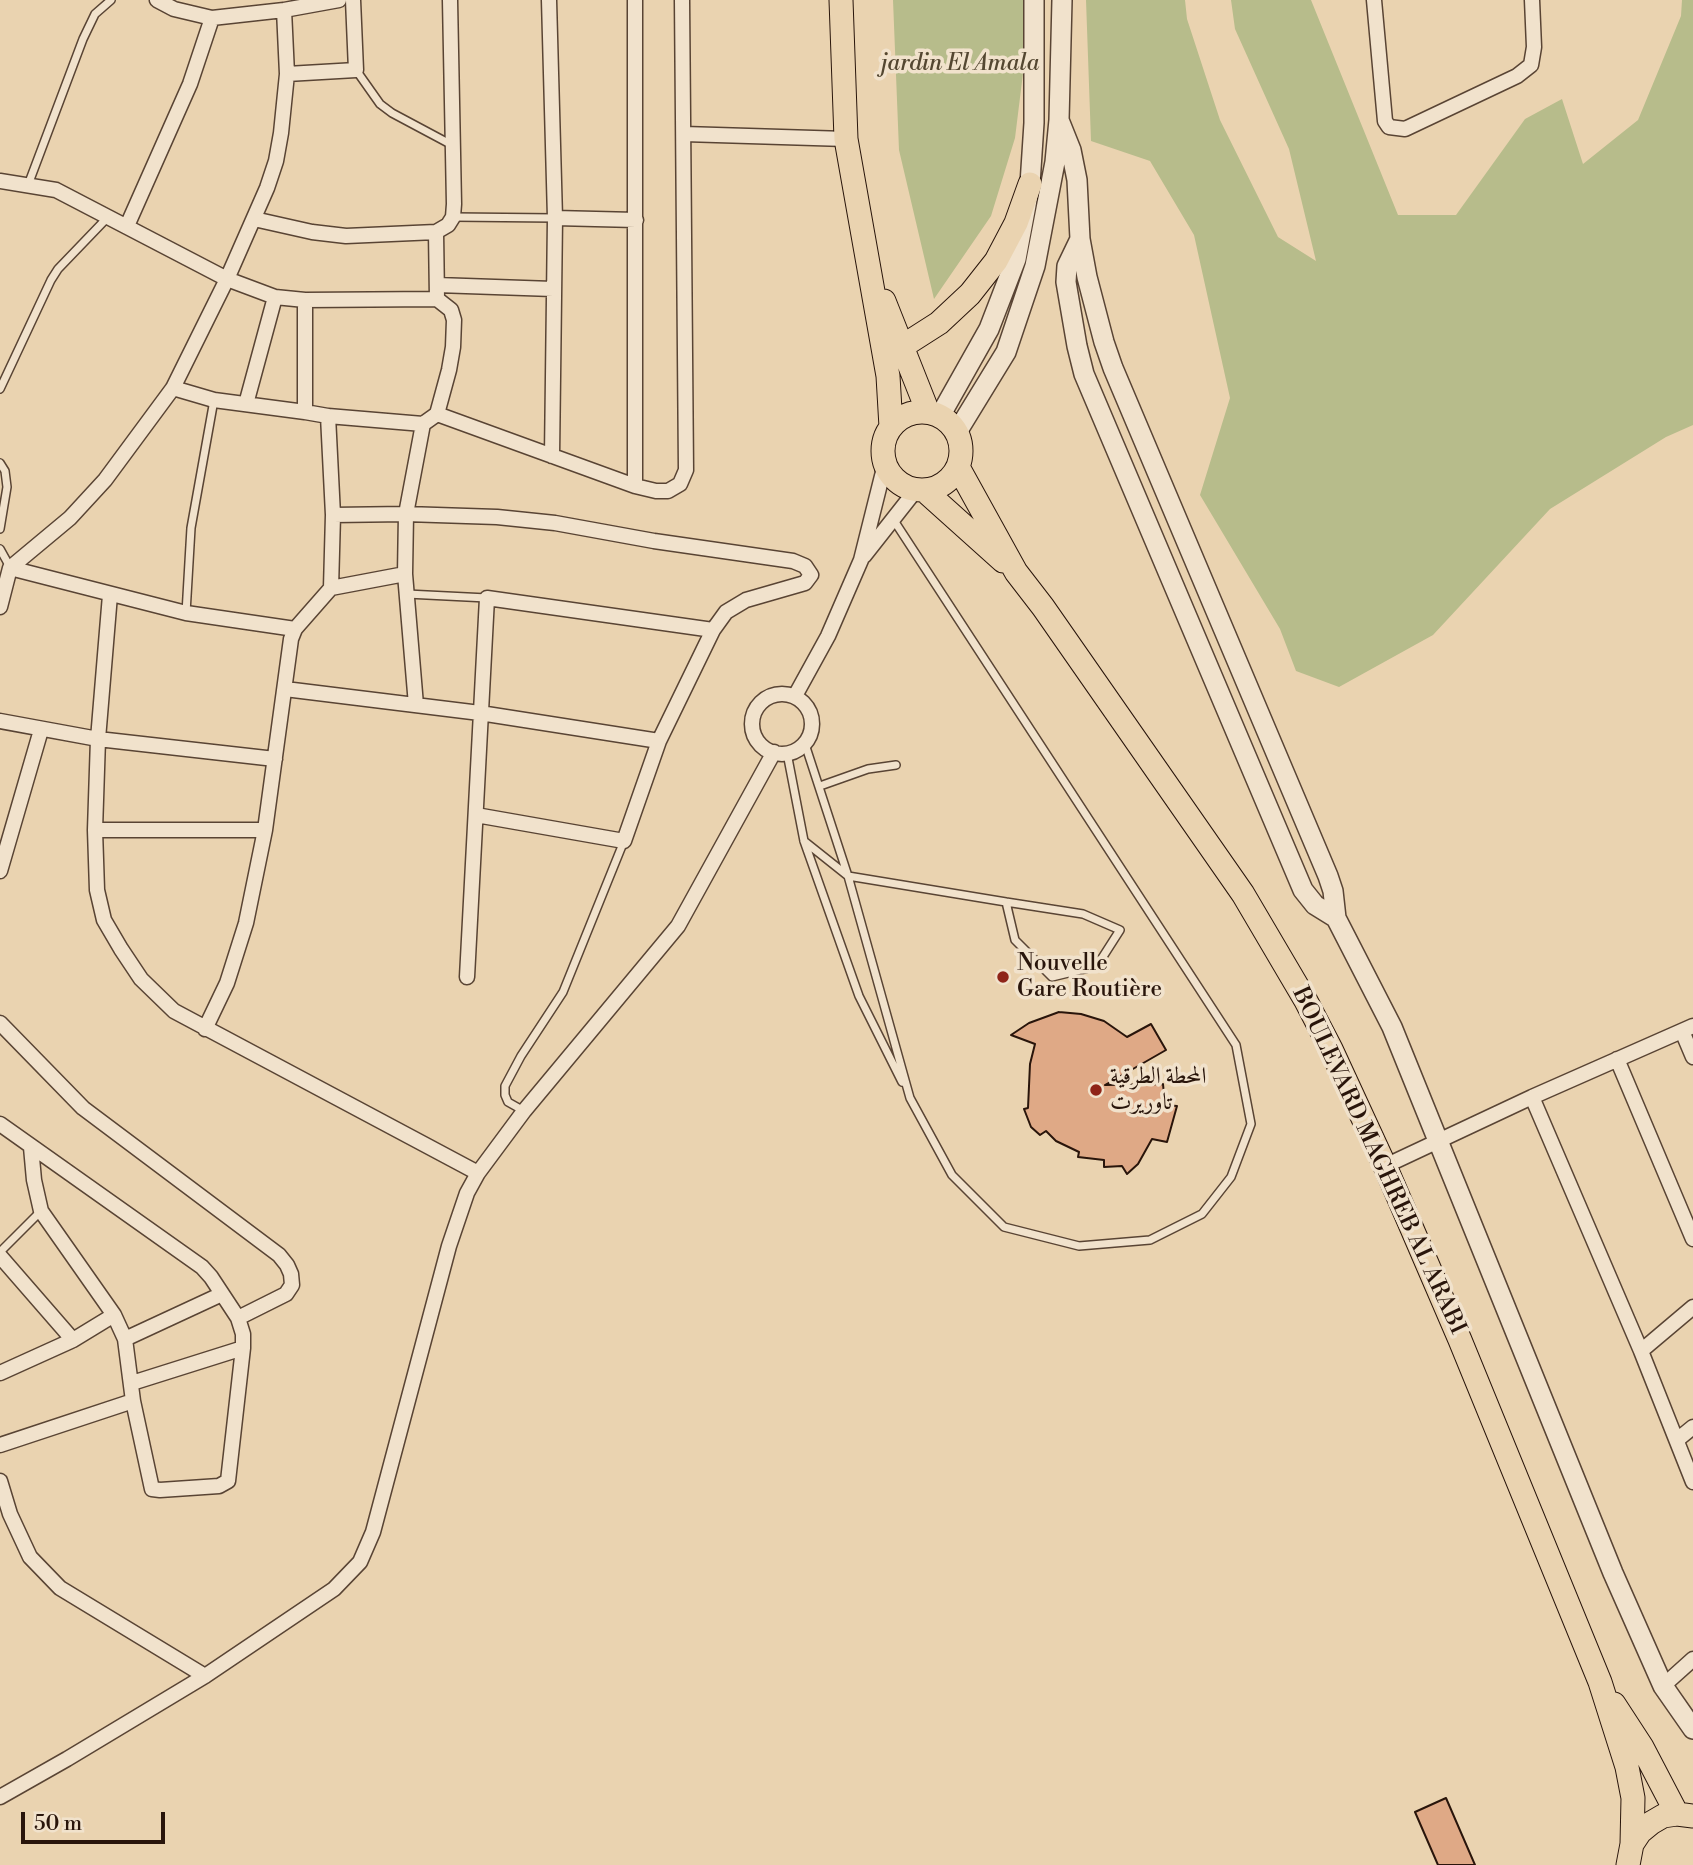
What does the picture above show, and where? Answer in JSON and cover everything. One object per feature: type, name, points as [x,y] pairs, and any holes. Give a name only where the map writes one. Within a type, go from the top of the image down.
[{"type":"main road","points":[[841,0],[846,139],[891,399],[891,428],[884,445],[886,464],[889,472],[900,484],[920,490],[939,487],[950,479],[958,467],[961,443],[957,432],[934,414],[867,259]]},
{"type":"main road","points":[[903,346],[939,323],[970,294],[996,261],[1016,223],[1030,184]]},
{"type":"main road","points":[[891,428],[908,415],[934,414]]},
{"type":"main road","name":"BOULEVARD MAGHREB AL ARABI","points":[[958,467],[1016,572],[1243,894],[1312,1013],[1385,1166],[1466,1353],[1600,1682]]},
{"type":"main road","name":"BOULEVARD MAGHREB AL ARABI","points":[[920,490],[1016,572]]},
{"type":"main road","points":[[1600,1682],[1685,1815],[1663,1816],[1651,1823],[1640,1832],[1630,1854]]},
{"type":"main road","points":[[1600,1682],[1633,1798],[1630,1854]]},
{"type":"street","points":[[156,0],[183,12],[212,18],[284,10],[339,0]]},
{"type":"street","points":[[287,74],[356,71],[353,0]]},
{"type":"street","points":[[254,219],[312,232],[346,236],[436,232],[447,225],[453,217],[450,0]]},
{"type":"street","points":[[549,0],[555,218],[552,456]]},
{"type":"street","points":[[635,0],[635,486]]},
{"type":"street","points":[[437,414],[635,486],[668,491],[680,484],[686,470],[682,0]]},
{"type":"street","points":[[934,414],[989,329],[1016,259],[1030,184],[1034,123],[1034,0]]},
{"type":"street","points":[[957,432],[1006,352],[1035,266],[1055,162],[1059,120],[1062,0]]},
{"type":"street","points":[[1374,0],[1385,121],[1389,127],[1405,129],[1517,76],[1531,65],[1534,47],[1532,0]]},
{"type":"street","points":[[0,607],[10,568],[69,518],[105,480],[173,388],[227,279],[276,161],[287,74],[284,10]]},
{"type":"street","points":[[127,226],[190,84],[212,18]]},
{"type":"street","points":[[1059,120],[1077,180],[1080,239],[1089,288],[1108,355],[1328,876],[1333,891],[1336,918],[1392,1027],[1612,1573],[1663,1686],[1693,1729]]},
{"type":"street","points":[[684,134],[846,139]]},
{"type":"street","points":[[0,181],[56,190],[227,279],[275,297],[304,300],[437,292],[553,289]]},
{"type":"street","points":[[555,218],[636,220]]},
{"type":"street","points":[[173,388],[214,400],[328,416],[423,424],[437,414],[450,370],[454,320],[451,310],[437,292],[436,232]]},
{"type":"street","points":[[1080,239],[1067,266],[1066,282],[1077,346],[1088,384],[1303,890],[1315,905],[1336,918]]},
{"type":"street","points":[[246,404],[275,297]]},
{"type":"street","points":[[304,300],[306,412]]},
{"type":"street","points":[[328,416],[333,515],[331,588]]},
{"type":"street","points":[[416,705],[405,574],[406,514],[423,424]]},
{"type":"street","points":[[795,696],[828,636],[861,560],[886,464]]},
{"type":"street","points":[[861,560],[920,490]]},
{"type":"street","points":[[333,515],[497,517],[555,523],[654,541],[793,561],[805,566],[811,575],[805,583],[746,600],[726,612],[713,630],[659,741],[624,841],[476,815]]},
{"type":"street","points":[[10,568],[186,613],[295,629]]},
{"type":"street","points":[[205,1029],[226,983],[246,923],[265,830],[291,639],[295,629],[331,588],[405,574]]},
{"type":"street","points":[[110,595],[97,739],[97,890],[104,920],[141,979],[174,1012],[478,1173]]},
{"type":"street","points":[[467,977],[487,598],[713,630]]},
{"type":"street","points":[[285,689],[480,713],[659,741]]},
{"type":"street","points":[[0,1797],[205,1676],[334,1589],[360,1562],[373,1532],[449,1246],[467,1193],[478,1173],[524,1111],[678,926],[780,753],[805,744],[813,723],[810,712],[795,696],[786,694],[767,698],[755,713],[752,722],[758,741],[780,753]]},
{"type":"street","points":[[0,720],[97,739],[275,759]]},
{"type":"street","points":[[0,871],[41,730]]},
{"type":"street","points":[[95,830],[265,830]]},
{"type":"street","points":[[0,1023],[83,1108],[279,1255],[291,1274],[292,1285],[286,1294],[238,1318]]},
{"type":"street","points":[[1385,1166],[1532,1097],[1688,1029],[1693,1057]]},
{"type":"street","points":[[1617,1059],[1693,1239]]},
{"type":"street","points":[[1532,1097],[1641,1351],[1693,1482]]},
{"type":"street","points":[[0,1124],[202,1267],[238,1318],[243,1334],[243,1348],[228,1481],[219,1486],[152,1489],[133,1401],[125,1339],[114,1315],[41,1211],[34,1181],[31,1147]]},
{"type":"street","points":[[0,1254],[73,1340]]},
{"type":"street","points":[[125,1339],[222,1294]]},
{"type":"street","points":[[1641,1351],[1693,1307]]},
{"type":"street","points":[[0,1373],[73,1340],[114,1315]]},
{"type":"street","points":[[132,1383],[243,1348]]},
{"type":"street","points":[[0,1446],[133,1401]]},
{"type":"street","points":[[1677,1440],[1693,1427]]},
{"type":"street","points":[[0,1481],[10,1514],[30,1556],[60,1588],[205,1676]]},
{"type":"street","points":[[1663,1686],[1693,1659]]},
{"type":"lane","points":[[28,185],[83,39],[95,14],[110,0]]},
{"type":"lane","points":[[356,71],[380,104],[453,145]]},
{"type":"lane","points":[[0,389],[51,280],[58,269],[109,216]]},
{"type":"lane","points":[[453,217],[555,218]]},
{"type":"lane","points":[[186,613],[197,481],[214,400]]},
{"type":"lane","points":[[0,463],[5,471],[7,487],[0,528]]},
{"type":"lane","points":[[780,753],[804,841],[859,996],[910,1098],[953,1175],[1004,1227],[1079,1246],[1150,1240],[1202,1214],[1231,1177],[1251,1124],[1236,1045],[893,519]]},
{"type":"lane","points":[[0,549],[10,568]]},
{"type":"lane","points":[[407,593],[487,598]]},
{"type":"lane","points":[[805,744],[848,876],[910,1098]]},
{"type":"lane","points":[[820,786],[868,769],[896,765]]},
{"type":"lane","points":[[524,1111],[508,1102],[505,1086],[521,1056],[563,992],[624,841]]},
{"type":"lane","points":[[804,841],[848,876],[1006,902],[1083,915],[1120,930],[1097,966],[1052,977],[1015,940],[1006,902]]},
{"type":"lane","points":[[0,1254],[41,1211]]},
{"type":"green space","name":"jardin El Amala","points":[[893,0],[1030,0],[1015,138],[991,216],[934,299],[899,150]]},
{"type":"green space","points":[[1086,0],[1185,0],[1187,19],[1220,120],[1278,237],[1316,261],[1289,149],[1235,29],[1231,0],[1311,0],[1398,215],[1456,215],[1525,119],[1562,99],[1583,164],[1638,120],[1681,16],[1682,0],[1693,0],[1693,425],[1666,437],[1550,509],[1433,635],[1339,687],[1296,671],[1280,629],[1200,495],[1230,398],[1194,235],[1150,161],[1091,141]]},
{"type":"building","name":"المحطة الطرقية تاوريرت","points":[[1059,1012],[1081,1014],[1104,1021],[1127,1037],[1151,1024],[1166,1050],[1105,1085],[1163,1084],[1165,1105],[1177,1106],[1167,1142],[1152,1139],[1138,1164],[1127,1174],[1122,1166],[1104,1167],[1104,1160],[1078,1157],[1079,1152],[1056,1141],[1046,1131],[1040,1135],[1031,1127],[1024,1109],[1028,1108],[1030,1064],[1035,1044],[1011,1035],[1029,1023]]},
{"type":"building","points":[[1446,1798],[1475,1865],[1438,1865],[1415,1812]]},
{"type":"place","name":"Nouvelle Gare Routière","points":[[1003,977]]},
{"type":"place","name":"المحطة الطرقية تاوريرت","points":[[1096,1090]]}]
